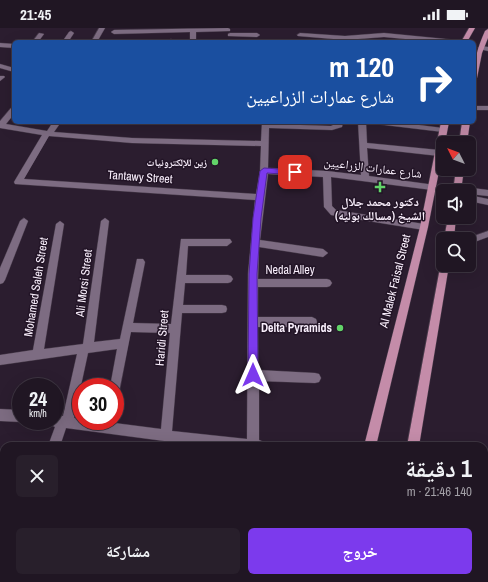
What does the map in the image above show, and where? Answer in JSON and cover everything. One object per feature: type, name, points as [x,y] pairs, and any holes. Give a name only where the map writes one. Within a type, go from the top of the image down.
[{"type":"main road","points":[[465,40],[472,28]]},
{"type":"main road","points":[[476,69],[481,48],[487,34]]},
{"type":"main road","points":[[464,136],[466,124]]},
{"type":"main road","name":"Al Malek Faisal Street","points":[[442,136],[444,126]]},
{"type":"main road","name":"Al Malek Faisal Street","points":[[371,442],[424,227],[436,168]]},
{"type":"main road","points":[[414,442],[443,272]]},
{"type":"street","points":[[95,40],[102,28]]},
{"type":"street","points":[[297,28],[301,40]]},
{"type":"street","points":[[114,32],[128,30],[144,34],[193,31],[229,31],[257,35]]},
{"type":"street","points":[[193,31],[193,40]]},
{"type":"street","points":[[66,40],[71,33]]},
{"type":"street","points":[[36,40],[41,34]]},
{"type":"street","points":[[300,35],[345,38],[384,36],[432,40]]},
{"type":"street","points":[[0,45],[12,46]]},
{"type":"street","points":[[481,48],[488,49]]},
{"type":"street","points":[[0,66],[12,69]]},
{"type":"street","points":[[476,108],[488,108]]},
{"type":"street","points":[[0,125],[12,112]]},
{"type":"street","points":[[48,134],[55,124]]},
{"type":"street","points":[[257,442],[253,375],[253,283],[255,243],[264,171],[266,124],[300,124],[332,128],[339,124]]},
{"type":"street","points":[[362,124],[365,178]]},
{"type":"street","points":[[410,124],[444,126]]},
{"type":"street","points":[[0,125],[48,134],[110,139],[266,144]]},
{"type":"street","name":"Tantawy Street","points":[[48,134],[18,182],[260,197]]},
{"type":"street","points":[[363,145],[436,153]]},
{"type":"street","name":"شارع عمارات الزراعيين","points":[[264,171],[327,174],[432,187]]},
{"type":"street","points":[[327,174],[328,207],[334,213],[424,227]]},
{"type":"street","points":[[476,192],[488,193]]},
{"type":"street","points":[[476,199],[488,202]]},
{"type":"street","points":[[0,280],[24,221]]},
{"type":"street","name":"Ali Morsi Street","points":[[64,413],[86,348],[105,221]]},
{"type":"street","name":"Mohamed Saleh Street","points":[[38,355],[60,224]]},
{"type":"street","points":[[476,238],[488,234]]},
{"type":"street","name":"Haridi Street","points":[[172,440],[176,328],[184,242],[227,242]]},
{"type":"street","points":[[255,243],[323,253]]},
{"type":"street","points":[[117,378],[140,262]]},
{"type":"street","points":[[180,279],[228,279]]},
{"type":"street","name":"Nedal Alley","points":[[253,283],[327,282]]},
{"type":"street","points":[[178,309],[222,308]]},
{"type":"street","points":[[252,322],[312,322]]},
{"type":"street","points":[[127,327],[176,328]]},
{"type":"street","points":[[0,360],[124,343]]},
{"type":"street","points":[[253,375],[315,378]]},
{"type":"street","points":[[0,415],[12,416]]},
{"type":"street","points":[[124,428],[172,440],[206,442]]},
{"type":"street","name":"Ali Morsi Street","points":[[55,442],[59,430]]},
{"type":"place","name":"زين للإلكترونيات","points":[[215,162]]},
{"type":"place","name":"دكتور محمد جلال الشيخ (مسالك بوليه)","points":[[380,187]]},
{"type":"place","name":"Delta Pyramids","points":[[340,328]]},
{"type":"route","points":[[253,375],[253,274],[257,218],[264,171],[295,172]]}]
